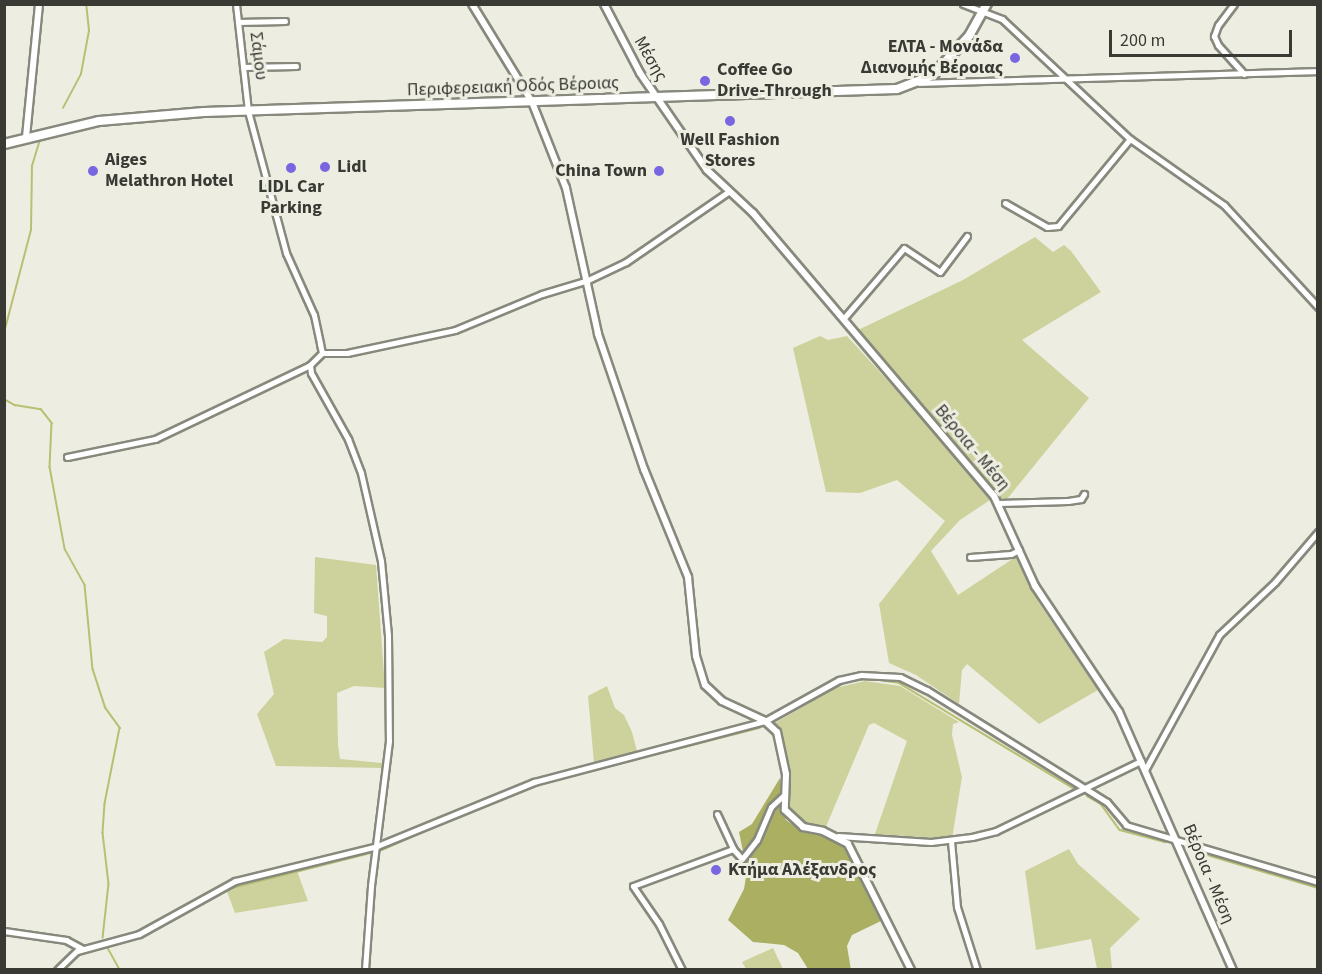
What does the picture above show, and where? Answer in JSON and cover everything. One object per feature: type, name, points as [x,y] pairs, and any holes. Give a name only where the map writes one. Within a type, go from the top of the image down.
[{"type":"main road","points":[[919,83],[956,51],[987,4]]},
{"type":"main road","name":"Περιφερειακή Οδός Βέροιας","points":[[4,144],[26,137],[125,118],[654,95],[872,90],[919,83]]},
{"type":"street","points":[[26,137],[39,4]]},
{"type":"street","name":"Σάμου","points":[[236,4],[248,111],[286,253],[314,315],[322,353]]},
{"type":"street","points":[[472,4],[532,102],[566,188],[588,280],[593,319],[636,446],[684,563],[699,670],[705,685],[722,701],[765,721],[777,732],[782,747],[785,810],[790,819],[803,827],[837,836],[951,841],[996,831],[1050,803],[1086,790],[1141,761]]},
{"type":"street","name":"Μέσης","points":[[604,4],[654,95]]},
{"type":"street","points":[[963,4],[1002,19],[1047,58],[1065,81],[1130,140],[1224,205],[1317,307]]},
{"type":"street","points":[[1234,4],[1218,25],[1214,36],[1218,45],[1244,74]]},
{"type":"street","points":[[238,22],[285,21]]},
{"type":"street","points":[[243,67],[296,66]]},
{"type":"street","points":[[919,83],[1065,81],[1317,71]]},
{"type":"street","name":"Βέροια - Μέση","points":[[654,95],[707,170],[753,213],[999,503],[1035,586],[1111,699],[1146,768],[1233,969]]},
{"type":"street","points":[[1005,203],[1047,227],[1058,226],[1130,140]]},
{"type":"street","points":[[67,457],[154,439],[310,365],[322,353],[347,353],[455,330],[542,294],[588,280],[626,261],[728,192]]},
{"type":"street","points":[[844,318],[904,248],[940,272],[967,236]]},
{"type":"street","points":[[310,365],[311,373],[348,439],[358,465],[381,561],[388,635],[389,741],[365,969]]},
{"type":"street","points":[[999,503],[1068,501],[1081,499],[1084,494]]},
{"type":"street","points":[[1146,768],[1219,635],[1275,582],[1317,532]]},
{"type":"street","points":[[970,557],[1011,554],[1018,550]]},
{"type":"street","points":[[57,969],[68,956],[82,949],[139,934],[236,881],[377,846],[534,782],[765,721],[838,680],[861,675],[900,677],[1107,802],[1126,825],[1317,882]]},
{"type":"street","points":[[717,814],[733,849],[738,856],[745,858],[771,807],[784,794]]},
{"type":"street","points":[[837,836],[848,844],[911,969]]},
{"type":"street","points":[[951,841],[957,907],[977,969]]},
{"type":"street","points":[[682,969],[659,924],[633,886],[733,849]]},
{"type":"street","points":[[4,931],[66,940],[82,949]]},
{"type":"green space","points":[[1035,237],[1053,252],[1064,245],[1101,292],[1022,340],[1089,398],[1007,499],[1001,499],[858,330],[963,280]]},
{"type":"green space","points":[[820,336],[828,340],[847,336],[965,465],[990,500],[960,520],[931,551],[958,595],[1017,556],[1039,603],[1098,690],[1039,724],[967,664],[962,670],[959,704],[916,675],[889,663],[879,604],[945,521],[897,480],[860,493],[826,492],[793,348]]},
{"type":"green space","points":[[315,557],[376,565],[385,688],[354,686],[337,693],[338,745],[340,759],[382,763],[382,768],[276,766],[257,714],[274,694],[264,652],[284,639],[322,642],[327,637],[327,616],[314,613]]},
{"type":"green space","points":[[865,681],[900,686],[959,722],[953,724],[952,735],[962,777],[952,839],[875,834],[907,741],[874,723],[869,725],[825,829],[804,825],[787,810],[789,773],[775,723],[835,688]]},
{"type":"green space","points":[[607,686],[615,708],[624,715],[632,732],[637,751],[594,763],[588,696]]},
{"type":"green space","points":[[780,778],[782,810],[786,820],[802,832],[825,836],[847,849],[883,920],[852,935],[847,946],[851,970],[808,969],[798,953],[784,945],[753,942],[728,920],[744,889],[747,871],[739,832],[752,824]]},
{"type":"green space","points":[[1069,849],[1078,864],[1140,919],[1110,948],[1112,969],[1097,969],[1091,939],[1036,950],[1025,871]]},
{"type":"green space","points":[[297,871],[308,901],[235,913],[226,889]]},
{"type":"green space","points":[[773,948],[783,969],[746,969],[742,962]]},
{"type":"waterway","points":[[63,108],[81,74],[89,31],[86,4]]},
{"type":"waterway","points":[[4,333],[31,230],[32,166],[40,139]]},
{"type":"waterway","points":[[4,399],[15,405],[41,409],[52,423],[50,467],[65,549],[85,585],[93,669],[105,707],[120,728],[105,804],[103,833],[109,884],[103,938]]},
{"type":"waterway","points":[[773,721],[848,681],[872,679],[899,683],[1075,789]]},
{"type":"waterway","points":[[528,787],[760,728]]},
{"type":"waterway","points":[[1087,796],[1101,804],[1120,830],[1165,842]]},
{"type":"waterway","points":[[382,850],[479,807]]},
{"type":"waterway","points":[[1194,851],[1318,888]]},
{"type":"waterway","points":[[224,890],[371,853]]},
{"type":"waterway","points":[[107,947],[137,938],[193,907]]},
{"type":"waterway","points":[[108,948],[120,970]]},
{"type":"place","name":"ΕΛΤΑ - Μονάδα Διανομής Βέροιας","points":[[1015,58]]},
{"type":"place","name":"Coffee Go Drive-Through","points":[[705,81]]},
{"type":"place","name":"Well Fashion Stores","points":[[730,121]]},
{"type":"place","name":"Lidl","points":[[325,167]]},
{"type":"place","name":"LIDL Car Parking","points":[[291,168]]},
{"type":"place","name":"Aiges Melathron Hotel","points":[[93,171]]},
{"type":"place","name":"China Town","points":[[659,171]]},
{"type":"place","name":"Κτήμα Αλέξανδρος","points":[[716,870]]}]
